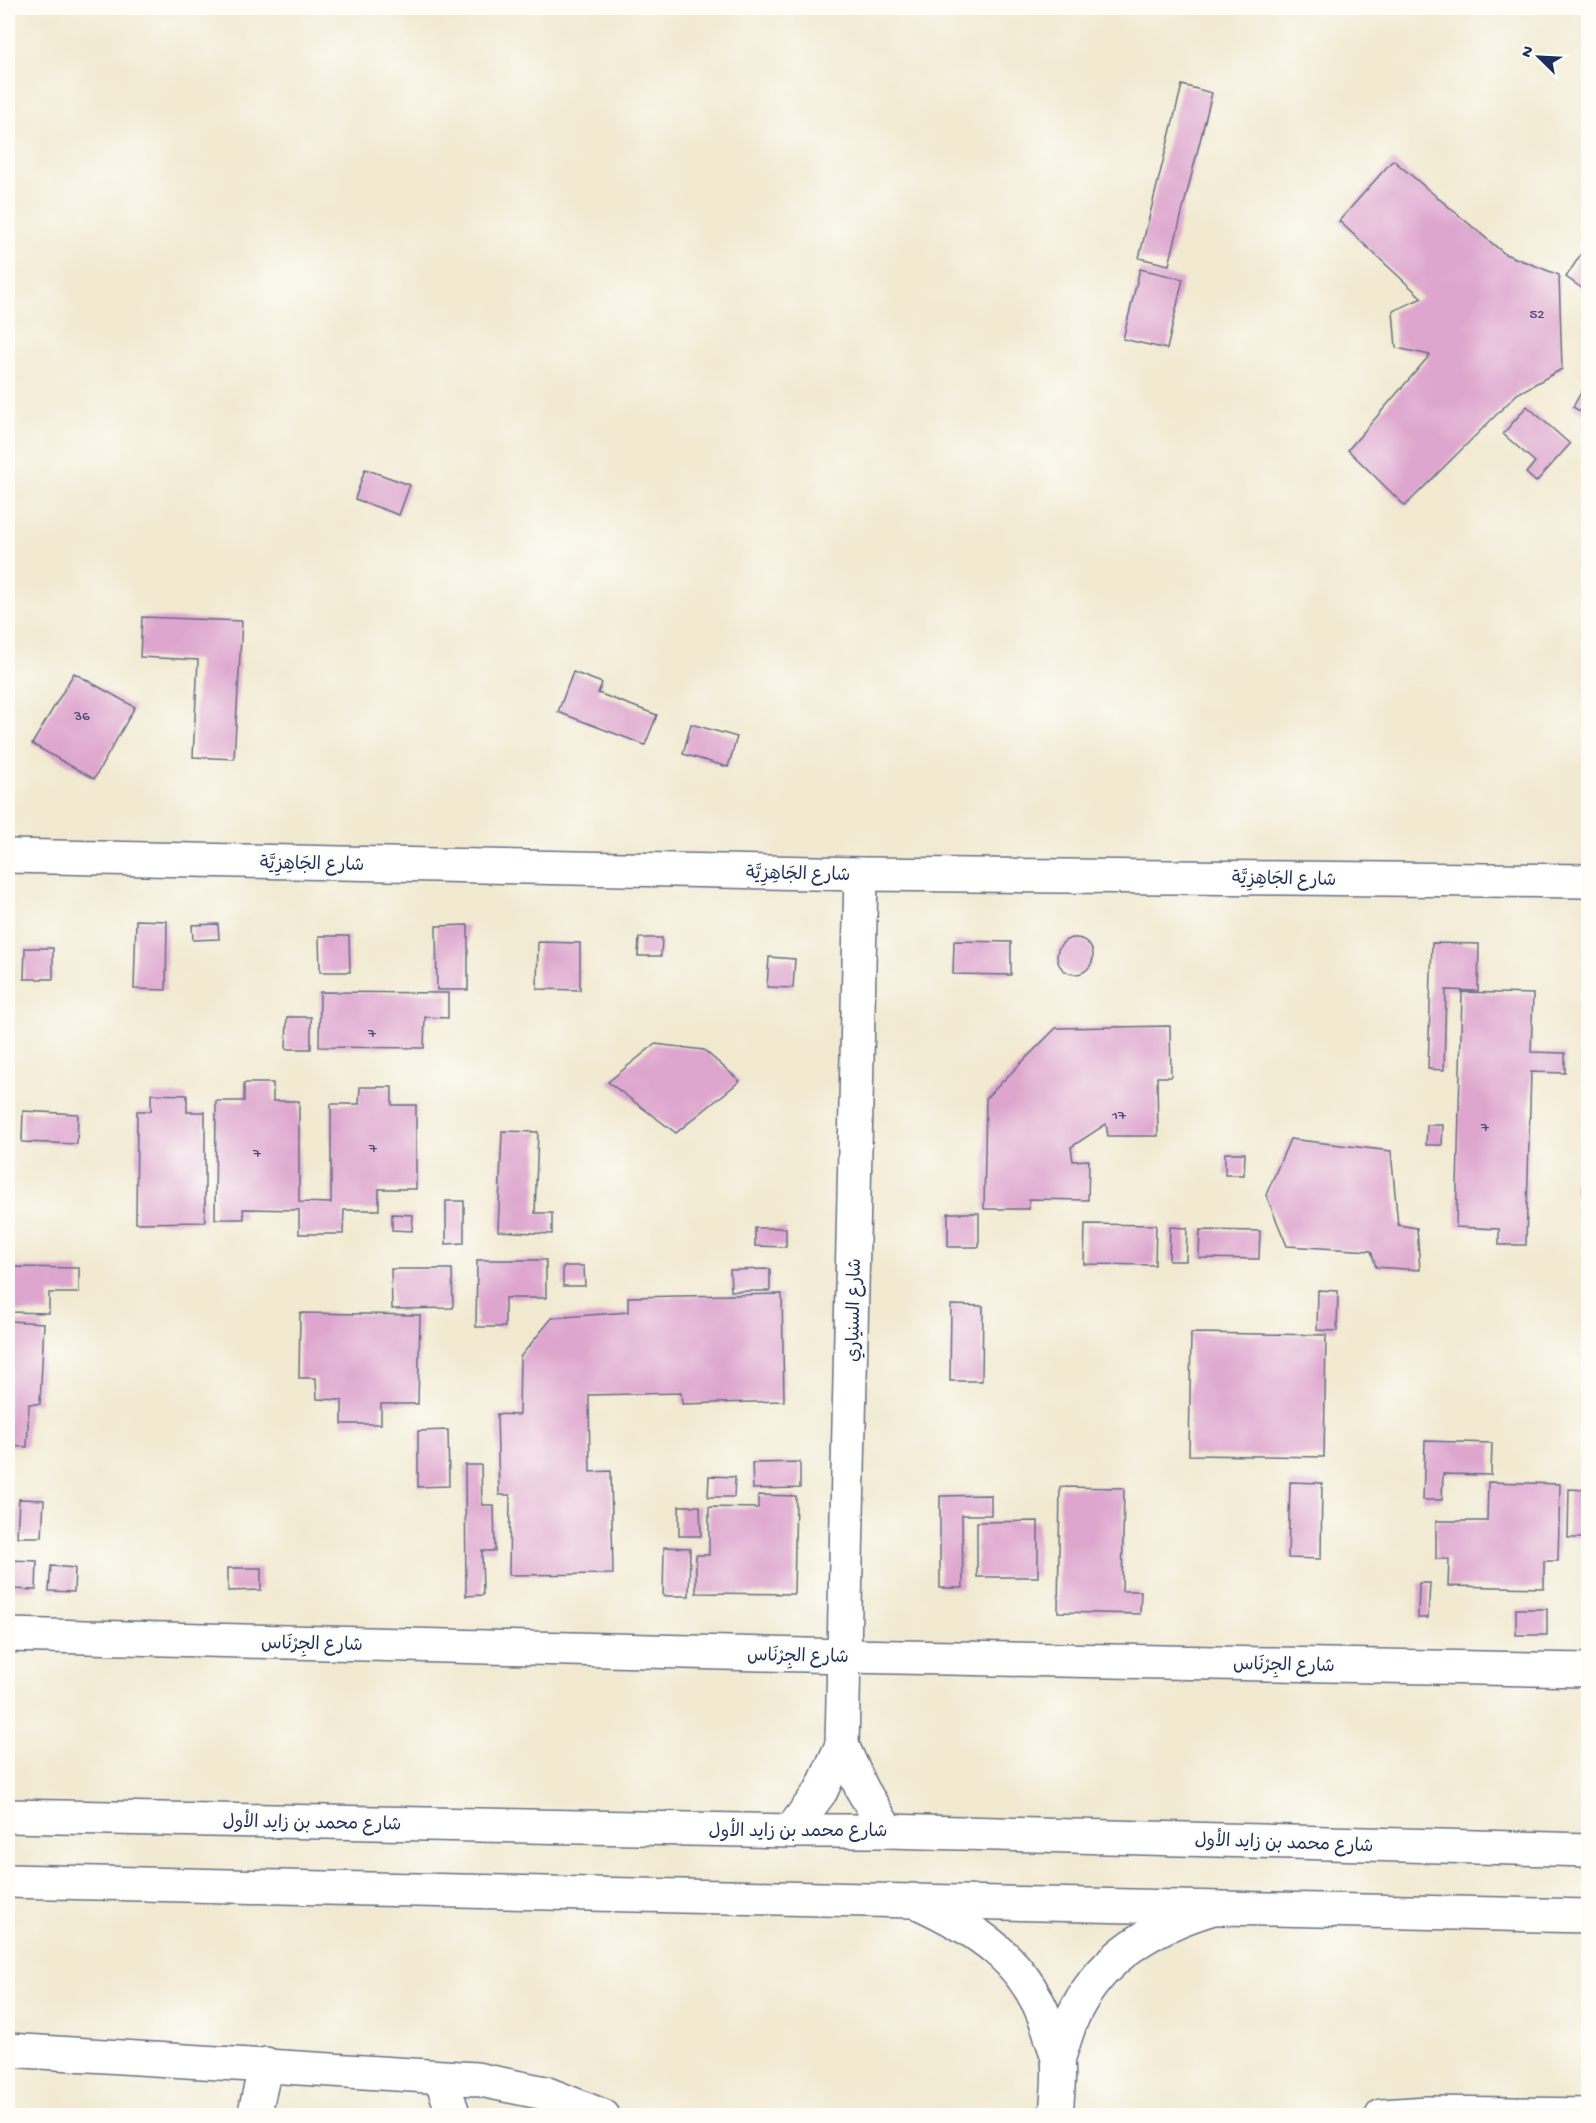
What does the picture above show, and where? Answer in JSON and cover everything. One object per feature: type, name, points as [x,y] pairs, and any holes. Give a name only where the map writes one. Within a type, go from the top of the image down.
[{"type":"street","name":"شارع الجَاهِزِيَّة","points":[[8,856],[861,874],[1588,881]]},
{"type":"street","name":"شارع السنياري","points":[[791,1831],[820,1791],[842,1745],[846,1656],[861,874]]},
{"type":"street","name":"شارع الجِرْنَاس","points":[[8,1635],[846,1656],[1588,1670]]},
{"type":"street","name":"شارع السنياري","points":[[842,1745],[862,1790],[888,1831]]},
{"type":"street","name":"شارع محمد بن زايد الأول","points":[[8,1815],[888,1831],[1588,1850]]},
{"type":"street","points":[[8,1881],[911,1899],[1588,1916]]},
{"type":"street","points":[[911,1899],[954,1918],[992,1943],[1023,1976],[1045,2015],[1058,2060]]},
{"type":"street","points":[[1056,2115],[1058,2060],[1073,2015],[1099,1976],[1132,1943],[1173,1920],[1218,1906]]},
{"type":"street","points":[[8,2050],[266,2064],[510,2084],[545,2093],[603,2115]]},
{"type":"street","points":[[254,2115],[266,2064]]},
{"type":"street","points":[[441,2078],[454,2115]]},
{"type":"street","points":[[1382,2115],[1427,2113],[1588,2115]]},
{"type":"building","points":[[1182,85],[1212,93],[1169,265],[1139,258]]},
{"type":"building","points":[[1393,160],[1505,254],[1559,275],[1562,369],[1517,394],[1405,506],[1348,450],[1430,355],[1396,348],[1393,311],[1422,298],[1339,221]]},
{"type":"building","points":[[1588,243],[1588,287],[1586,291],[1566,277]]},
{"type":"building","points":[[1140,269],[1183,279],[1167,349],[1123,339]]},
{"type":"building","points":[[1588,380],[1588,416],[1573,407]]},
{"type":"building","points":[[1527,406],[1570,444],[1536,482],[1526,473],[1535,462],[1503,434]]},
{"type":"building","points":[[365,469],[410,485],[399,515],[355,499]]},
{"type":"building","points":[[142,617],[242,621],[234,759],[193,757],[198,660],[140,657]]},
{"type":"building","points":[[573,672],[602,683],[598,693],[657,715],[645,745],[558,712]]},
{"type":"building","points":[[74,673],[135,707],[94,779],[32,744]]},
{"type":"building","points":[[691,724],[737,737],[728,767],[683,754]]},
{"type":"building","points":[[136,920],[167,921],[166,990],[134,989]]},
{"type":"building","points":[[218,924],[219,939],[193,940],[192,925]]},
{"type":"building","points":[[468,925],[468,990],[437,990],[436,926]]},
{"type":"building","points":[[319,936],[349,936],[350,972],[320,972]]},
{"type":"building","points":[[639,938],[662,938],[661,956],[638,956]]},
{"type":"building","points":[[1075,938],[1088,943],[1093,956],[1088,969],[1075,974],[1062,969],[1057,956],[1062,943]]},
{"type":"building","points":[[954,941],[1011,942],[1011,975],[953,974]]},
{"type":"building","points":[[538,942],[580,943],[580,990],[537,989]]},
{"type":"building","points":[[1432,943],[1479,944],[1478,991],[1446,990],[1444,1070],[1428,1069]]},
{"type":"building","points":[[25,948],[53,948],[53,979],[24,979]]},
{"type":"building","points":[[769,957],[795,959],[793,988],[767,987]]},
{"type":"building","points":[[8,979],[12,979],[9,1033],[8,1033]]},
{"type":"building","points":[[320,992],[448,993],[448,1018],[425,1017],[424,1048],[319,1047]]},
{"type":"building","points":[[1462,992],[1533,994],[1531,1052],[1565,1053],[1565,1073],[1531,1072],[1526,1245],[1499,1245],[1499,1229],[1456,1227]]},
{"type":"building","points":[[1582,1004],[1588,1004],[1588,1074],[1582,1074]]},
{"type":"building","points":[[287,1017],[311,1017],[311,1049],[286,1049]]},
{"type":"building","points":[[1170,1026],[1171,1077],[1157,1077],[1158,1136],[1108,1136],[1106,1124],[1071,1147],[1073,1161],[1089,1160],[1088,1200],[1029,1199],[1029,1209],[984,1209],[986,1098],[1056,1028]]},
{"type":"building","points":[[655,1044],[704,1050],[740,1081],[676,1133],[608,1082]]},
{"type":"building","points":[[244,1083],[273,1083],[273,1101],[299,1101],[299,1202],[331,1203],[331,1104],[359,1104],[360,1087],[392,1087],[392,1105],[416,1105],[416,1189],[379,1189],[379,1210],[344,1210],[343,1234],[299,1234],[299,1210],[243,1209],[244,1219],[215,1219],[216,1101],[244,1101]]},
{"type":"building","points":[[151,1094],[187,1095],[187,1112],[205,1112],[205,1222],[136,1223],[137,1111],[151,1111]]},
{"type":"building","points":[[23,1111],[78,1114],[77,1144],[22,1142]]},
{"type":"building","points":[[1427,1125],[1443,1125],[1442,1145],[1426,1145]]},
{"type":"building","points":[[502,1131],[538,1132],[535,1213],[552,1213],[552,1234],[498,1231]]},
{"type":"building","points":[[1290,1139],[1391,1151],[1398,1225],[1417,1228],[1420,1270],[1376,1267],[1371,1251],[1287,1246],[1266,1195]]},
{"type":"building","points":[[1583,1152],[1588,1152],[1588,1225],[1583,1225]]},
{"type":"building","points":[[1225,1153],[1245,1153],[1244,1175],[1225,1175]]},
{"type":"building","points":[[446,1201],[464,1201],[464,1243],[446,1244]]},
{"type":"building","points":[[948,1213],[979,1213],[979,1247],[948,1247]]},
{"type":"building","points":[[392,1214],[413,1215],[412,1231],[392,1230]]},
{"type":"building","points":[[1085,1224],[1156,1225],[1155,1265],[1084,1264]]},
{"type":"building","points":[[1170,1227],[1187,1228],[1186,1261],[1169,1261]]},
{"type":"building","points":[[755,1228],[786,1228],[786,1247],[755,1246]]},
{"type":"building","points":[[1200,1230],[1260,1231],[1259,1259],[1199,1258]]},
{"type":"building","points":[[477,1260],[546,1260],[546,1298],[505,1298],[505,1327],[476,1327]]},
{"type":"building","points":[[563,1266],[584,1266],[585,1286],[563,1286]]},
{"type":"building","points":[[8,1267],[79,1268],[79,1293],[49,1293],[49,1313],[8,1312]]},
{"type":"building","points":[[391,1269],[452,1269],[453,1308],[392,1309]]},
{"type":"building","points":[[770,1269],[770,1291],[731,1291],[730,1270]]},
{"type":"building","points":[[1318,1290],[1338,1291],[1337,1331],[1317,1330]]},
{"type":"building","points":[[782,1294],[784,1401],[682,1404],[681,1393],[589,1395],[590,1472],[611,1471],[613,1574],[509,1575],[510,1495],[499,1495],[497,1414],[519,1415],[520,1357],[552,1318],[628,1312],[628,1297]]},
{"type":"building","points":[[951,1305],[983,1306],[982,1381],[950,1381]]},
{"type":"building","points":[[300,1313],[420,1315],[418,1404],[381,1404],[381,1424],[342,1424],[342,1400],[317,1399],[316,1378],[299,1378]]},
{"type":"building","points":[[8,1321],[44,1323],[40,1404],[29,1404],[27,1447],[8,1446]]},
{"type":"building","points":[[1191,1333],[1326,1335],[1324,1457],[1189,1455]]},
{"type":"building","points":[[448,1430],[449,1486],[418,1487],[418,1431]]},
{"type":"building","points":[[1425,1441],[1492,1443],[1491,1475],[1443,1474],[1442,1500],[1423,1500]]},
{"type":"building","points":[[800,1462],[800,1488],[753,1489],[752,1463]]},
{"type":"building","points":[[465,1465],[481,1465],[482,1505],[494,1505],[495,1551],[482,1551],[483,1595],[466,1596]]},
{"type":"building","points":[[709,1476],[735,1477],[734,1497],[708,1497]]},
{"type":"building","points":[[1290,1482],[1322,1483],[1321,1559],[1288,1558]]},
{"type":"building","points":[[1488,1482],[1560,1484],[1558,1561],[1544,1561],[1544,1588],[1448,1586],[1449,1559],[1436,1559],[1436,1521],[1487,1521]]},
{"type":"building","points":[[1060,1487],[1124,1488],[1122,1591],[1141,1591],[1140,1614],[1058,1612]]},
{"type":"building","points":[[1569,1489],[1586,1490],[1584,1538],[1568,1538]]},
{"type":"building","points":[[758,1495],[796,1496],[794,1594],[696,1593],[696,1555],[709,1555],[709,1507],[758,1508]]},
{"type":"building","points":[[991,1495],[991,1515],[962,1515],[963,1588],[940,1588],[940,1496]]},
{"type":"building","points":[[19,1499],[44,1500],[42,1537],[17,1537]]},
{"type":"building","points":[[679,1506],[700,1506],[701,1536],[679,1536]]},
{"type":"building","points":[[1038,1521],[1038,1577],[977,1577],[977,1522]]},
{"type":"building","points":[[664,1547],[690,1548],[689,1596],[663,1596]]},
{"type":"building","points":[[8,1560],[37,1561],[36,1590],[8,1589]]},
{"type":"building","points":[[51,1566],[75,1568],[74,1592],[49,1591]]},
{"type":"building","points":[[228,1568],[261,1568],[261,1590],[228,1591]]},
{"type":"building","points":[[1419,1583],[1430,1583],[1428,1618],[1418,1618]]},
{"type":"building","points":[[1516,1609],[1547,1609],[1547,1635],[1516,1635]]}]
